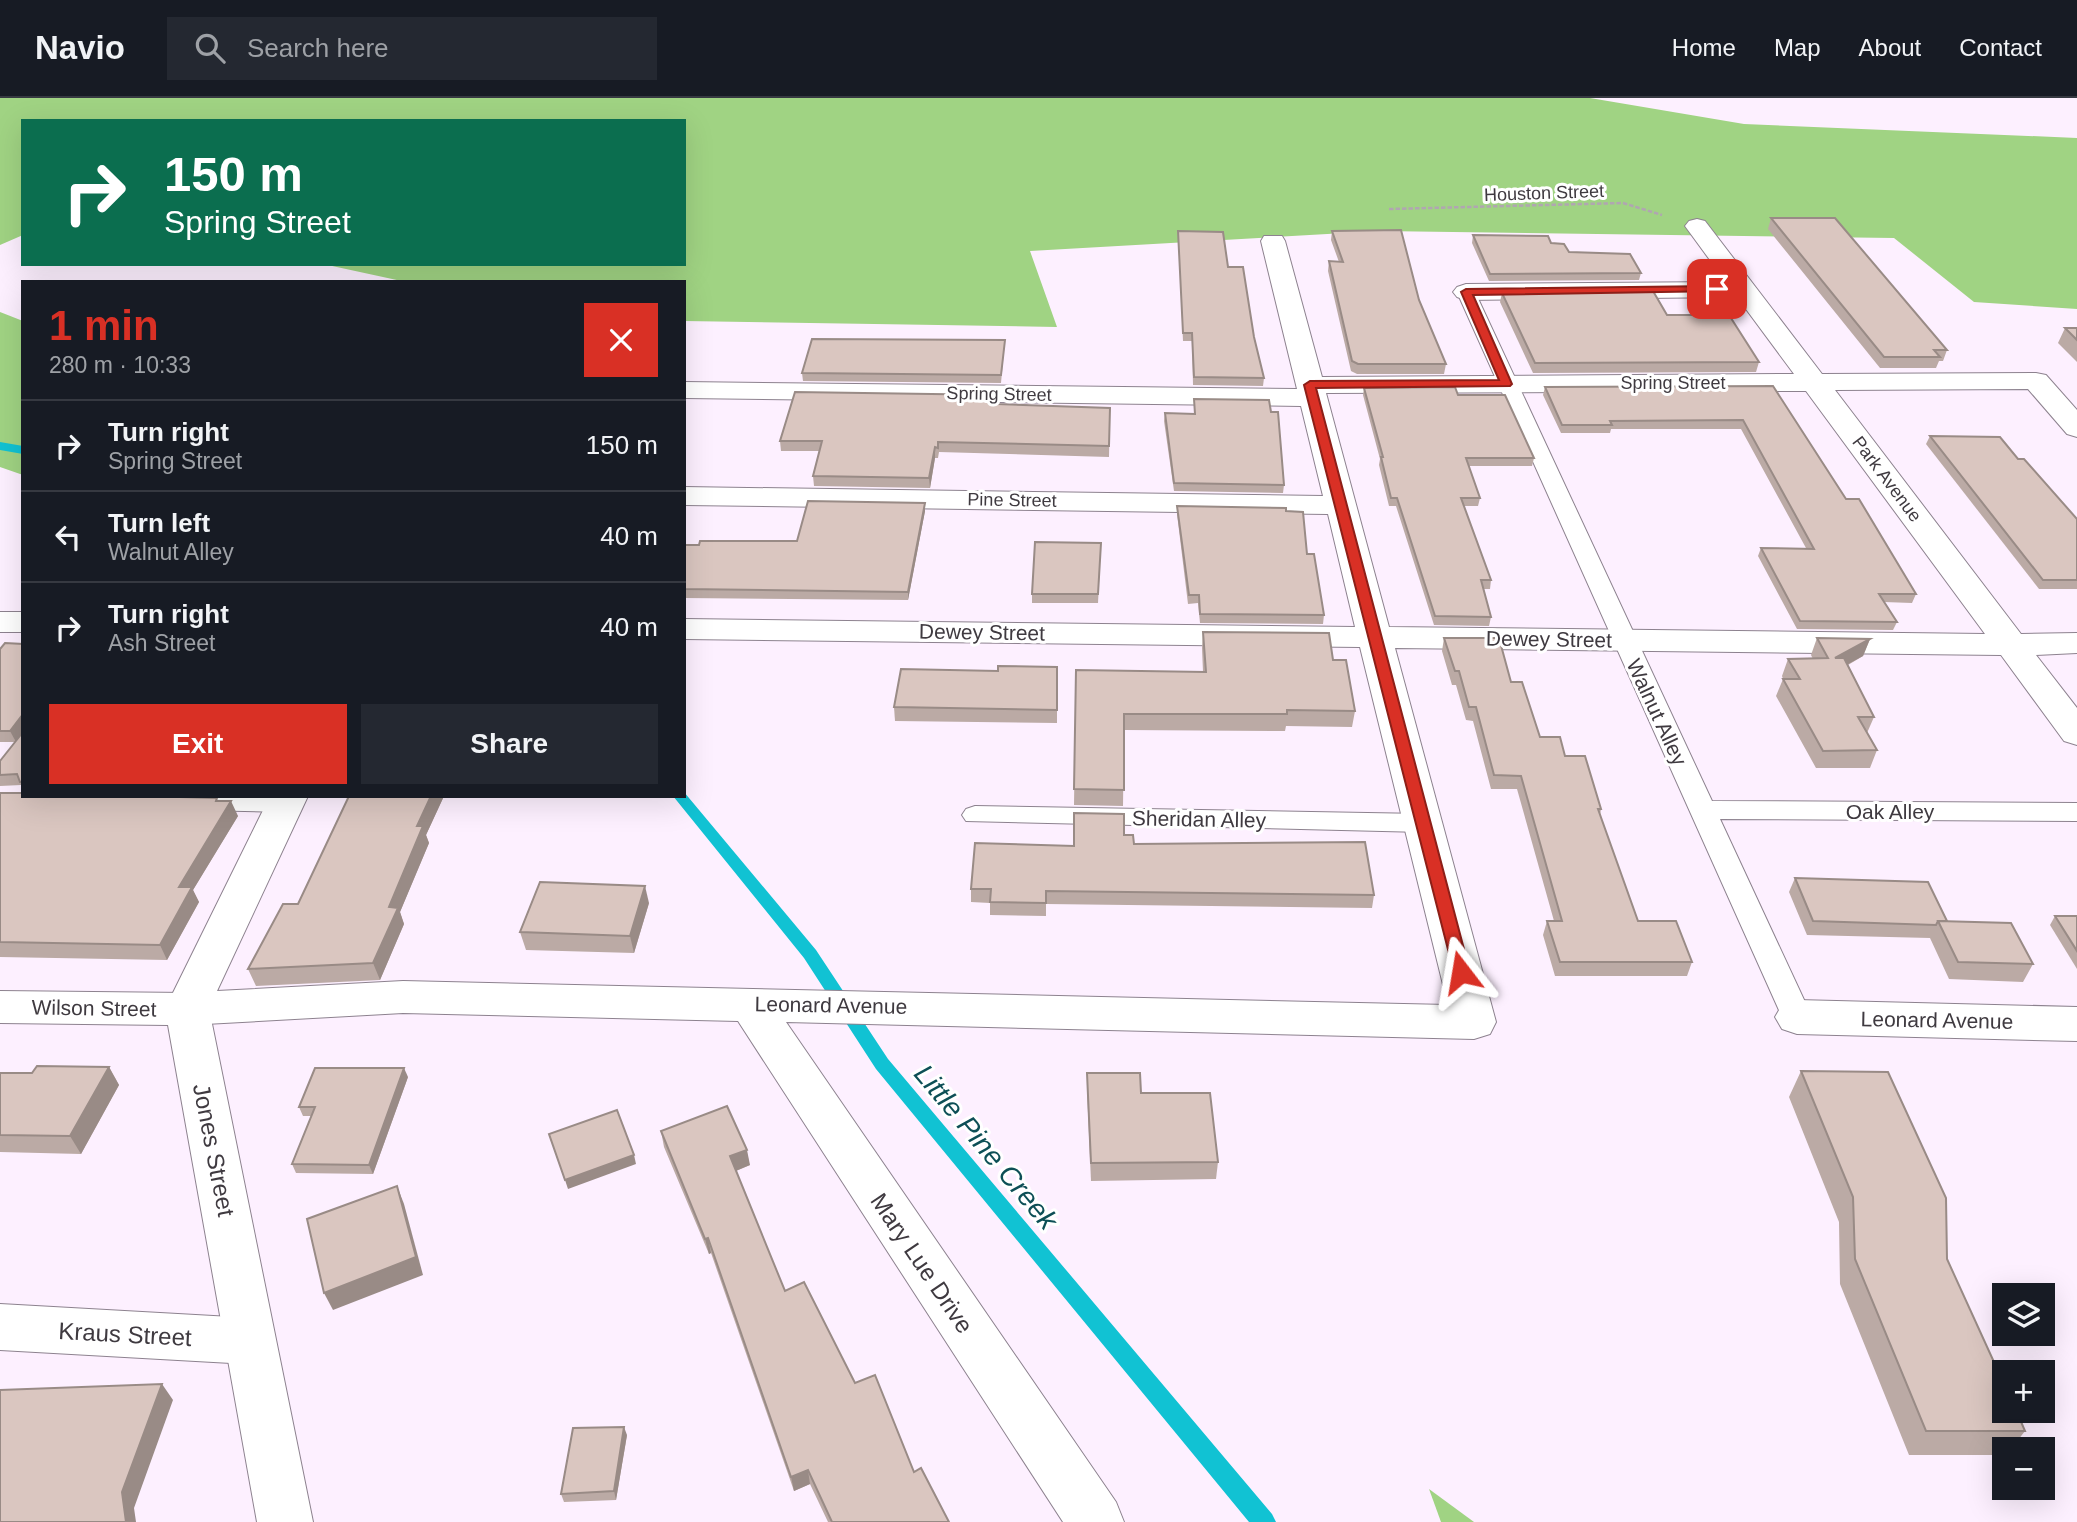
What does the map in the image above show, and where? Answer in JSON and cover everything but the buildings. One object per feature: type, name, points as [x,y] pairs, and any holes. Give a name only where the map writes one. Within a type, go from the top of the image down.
[{"type":"street","name":"Park Avenue","points":[[1697,226],[2077,733]]},
{"type":"street","points":[[1273,241],[1423,823]]},
{"type":"street","points":[[1466,292],[1745,289]]},
{"type":"street","name":"Spring Street","points":[[686,390],[1311,391],[1506,384],[2036,381],[2077,428]]},
{"type":"street","name":"Pine Street","points":[[686,496],[1340,505]]},
{"type":"street","points":[[0,622],[21,622]]},
{"type":"street","name":"Dewey Street","points":[[686,629],[2011,645],[2077,643]]},
{"type":"street","points":[[187,1009],[288,799]]},
{"type":"street","name":"Leonard Avenue","points":[[187,1009],[402,997],[929,1007],[1474,1022],[1423,823]]},
{"type":"street","name":"Mary Lue Drive","points":[[749,1003],[1096,1522]]},
{"type":"street","name":"Wilson Street","points":[[0,1007],[187,1009]]},
{"type":"street","name":"Jones Street","points":[[187,1009],[285,1522]]},
{"type":"street","name":"Leonard Avenue","points":[[1797,1017],[2077,1024]]},
{"type":"street","name":"Kraus Street","points":[[0,1327],[249,1341]]},
{"type":"lane","name":"Walnut Alley","points":[[1466,292],[1797,1017]]},
{"type":"lane","points":[[177,800],[288,799]]},
{"type":"lane","name":"Oak Alley","points":[[1702,810],[2077,812]]},
{"type":"lane","name":"Sheridan Alley","points":[[975,815],[1423,823]]},
{"type":"path","name":"Houston Street","points":[[1389,209],[1623,203],[1697,226]]},
{"type":"green space","points":[[0,98],[1590,98],[1744,124],[2077,138],[2077,309],[1974,302],[1894,238],[1380,231],[1030,251],[1057,327],[686,321],[686,280],[397,280],[332,266],[686,266],[686,119],[21,119],[21,236],[0,245]]},
{"type":"green space","points":[[0,312],[21,320],[21,474],[0,467]]},
{"type":"green space","points":[[1429,1489],[1474,1522],[1441,1522]]},
{"type":"waterway","name":"Little Pine Creek","points":[[0,446],[21,450]]},
{"type":"waterway","name":"Little Pine Creek","points":[[683,798],[810,954],[882,1064],[1264,1522]]},
{"type":"route","points":[[1461,972],[1310,385],[1506,384],[1466,292],[1717,289]]}]
